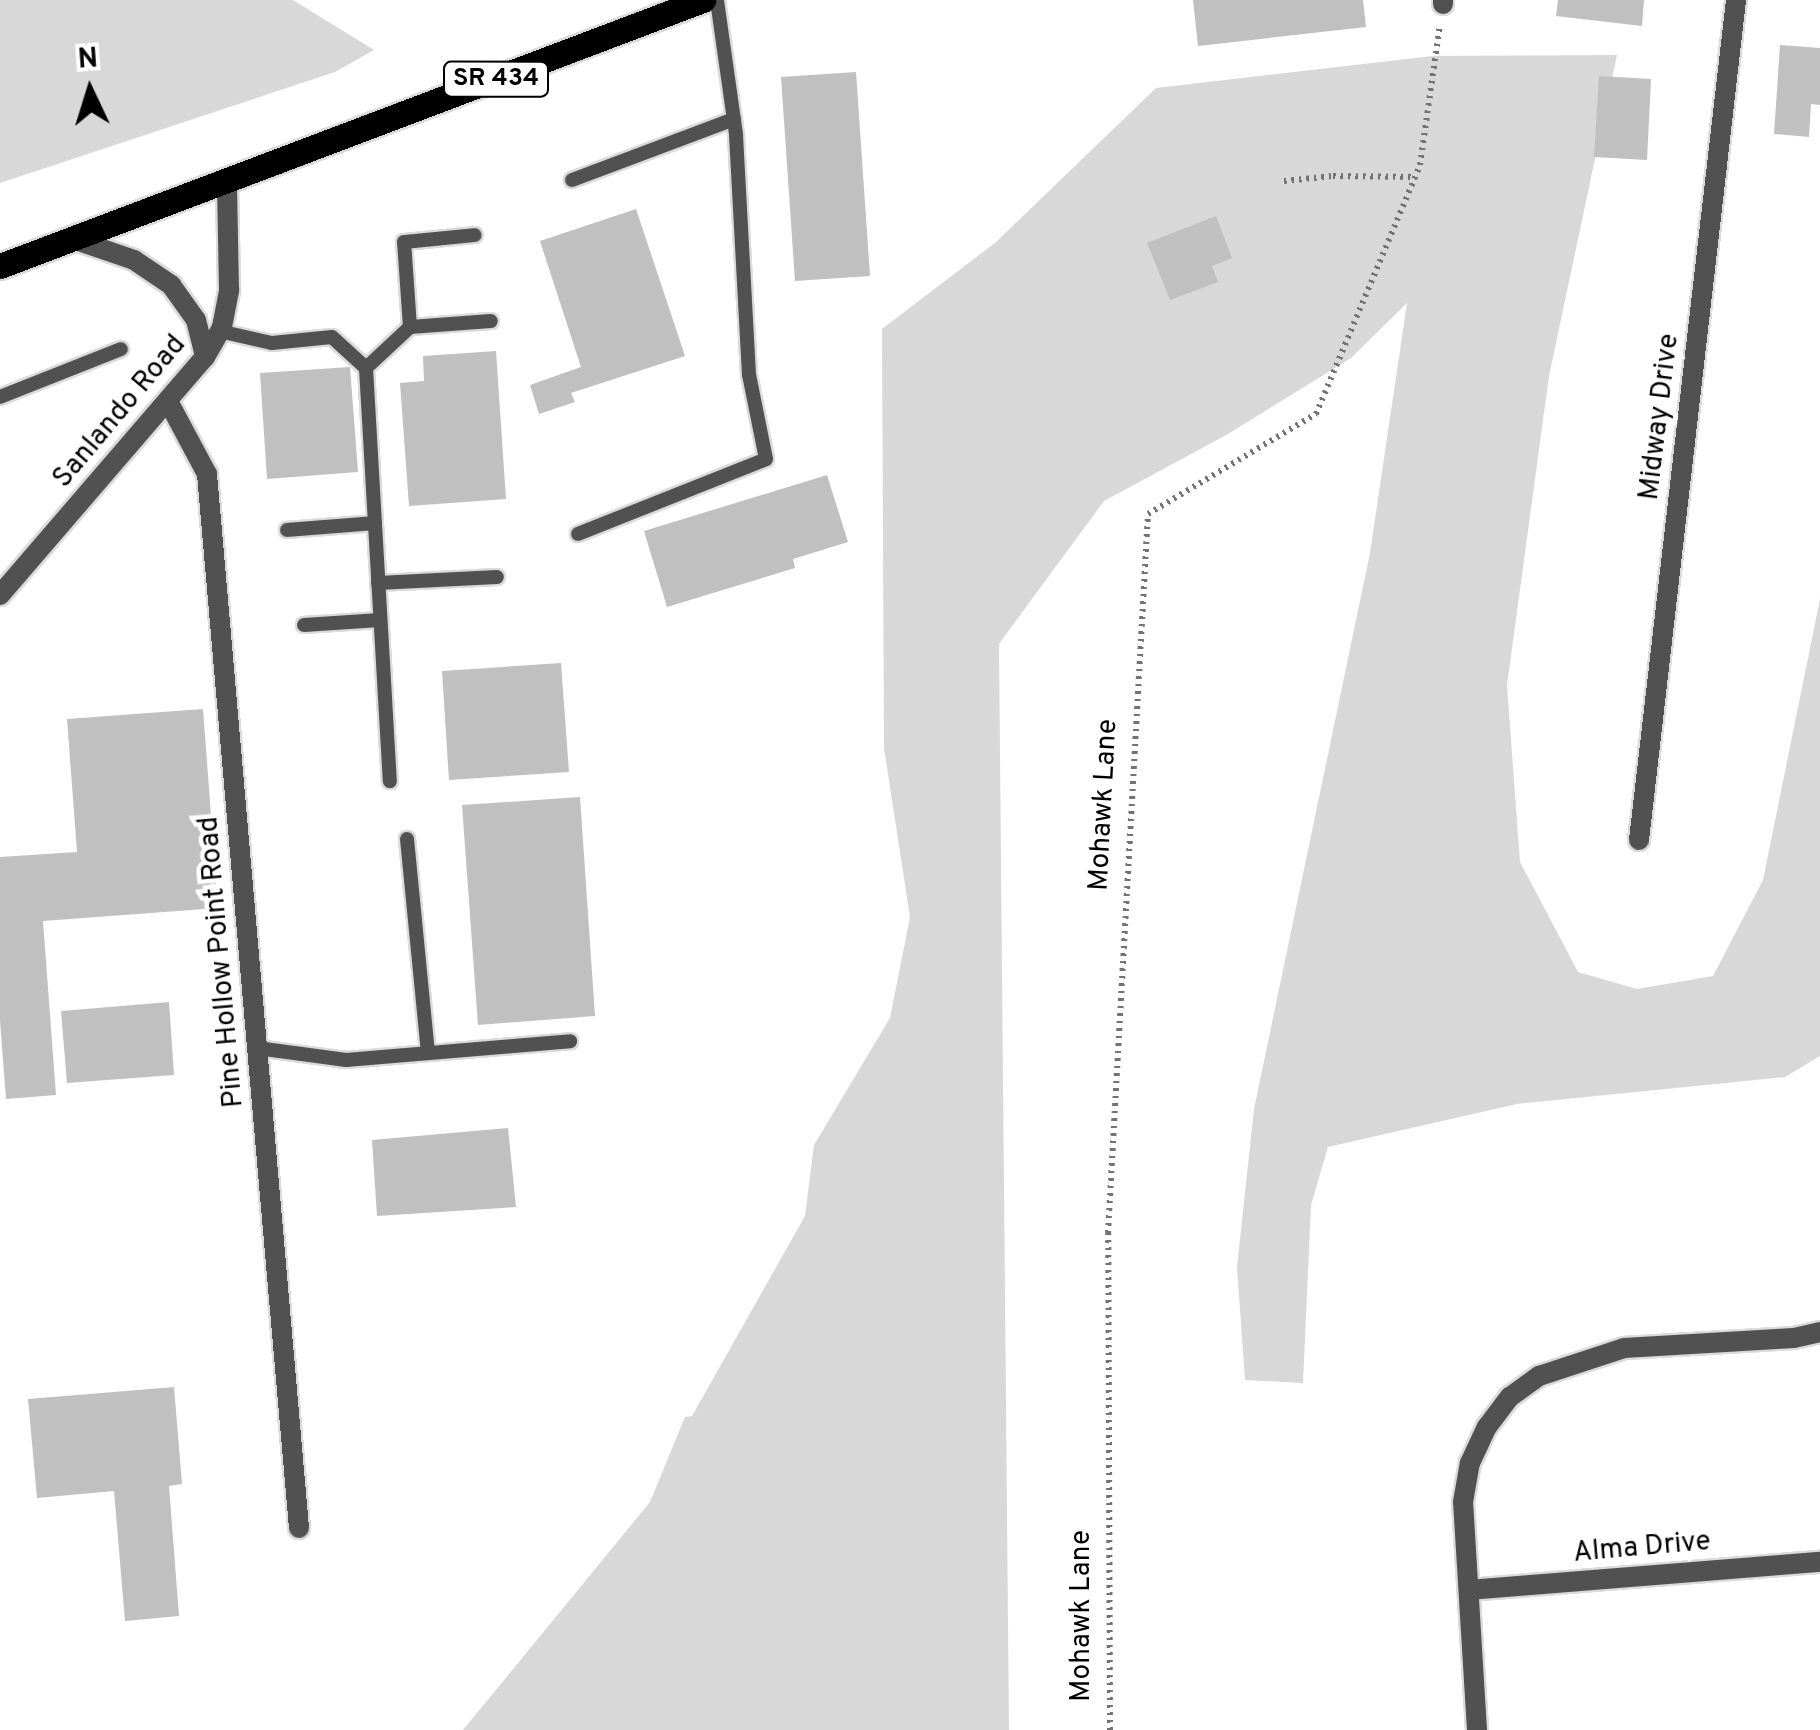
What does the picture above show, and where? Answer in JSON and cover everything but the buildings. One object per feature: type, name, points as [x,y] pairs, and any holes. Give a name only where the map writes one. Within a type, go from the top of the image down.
[{"type":"main road","name":"SR 434","points":[[0,266],[703,0]]},
{"type":"street","name":"Midway Drive","points":[[1639,840],[1736,0]]},
{"type":"street","name":"Sanlando Road","points":[[0,595],[205,357],[220,331],[229,290],[227,182]]},
{"type":"street","points":[[73,239],[134,260],[172,286],[196,320],[205,357]]},
{"type":"street","name":"Pine Hollow Point Road","points":[[168,401],[207,474],[299,1528]]},
{"type":"street","points":[[1477,1730],[1462,1502],[1470,1463],[1499,1412],[1539,1376],[1624,1348],[1794,1338],[1820,1332]]},
{"type":"street","name":"Alma Drive","points":[[1469,1590],[1820,1562]]},
{"type":"lane","points":[[578,534],[766,460],[750,374],[734,119],[717,0]]},
{"type":"lane","points":[[572,180],[734,119]]},
{"type":"lane","points":[[410,328],[404,242],[475,235]]},
{"type":"lane","points":[[366,368],[410,328],[490,321]]},
{"type":"lane","points":[[220,331],[272,343],[332,337],[366,368],[390,780]]},
{"type":"lane","points":[[0,397],[121,349]]},
{"type":"lane","points":[[287,530],[375,523]]},
{"type":"lane","points":[[378,583],[497,576]]},
{"type":"lane","points":[[304,624],[380,620]]},
{"type":"lane","points":[[407,839],[428,1053]]},
{"type":"lane","points":[[257,1048],[346,1060],[570,1040]]},
{"type":"path","name":"Mohawk Lane","points":[[1110,1730],[1108,1233],[1148,514],[1316,414],[1416,176],[1443,2]]},
{"type":"path","points":[[1284,181],[1416,176]]},
{"type":"shaded area","points":[[0,0],[293,0],[374,50],[335,72],[0,183]]},
{"type":"shaded area","points":[[1617,55],[1549,376],[1507,685],[1520,862],[1578,972],[1637,989],[1713,976],[1763,880],[1820,599],[1820,1056],[1785,1077],[1517,1104],[1328,1147],[1311,1205],[1303,1383],[1245,1380],[1237,1267],[1254,1109],[1370,553],[1407,303],[1351,358],[1228,434],[1104,501],[999,644],[1009,1730],[463,1730],[650,1502],[685,1417],[692,1416],[805,1216],[814,1145],[890,1018],[910,917],[884,748],[882,329],[996,242],[1156,88],[1433,56]]}]
